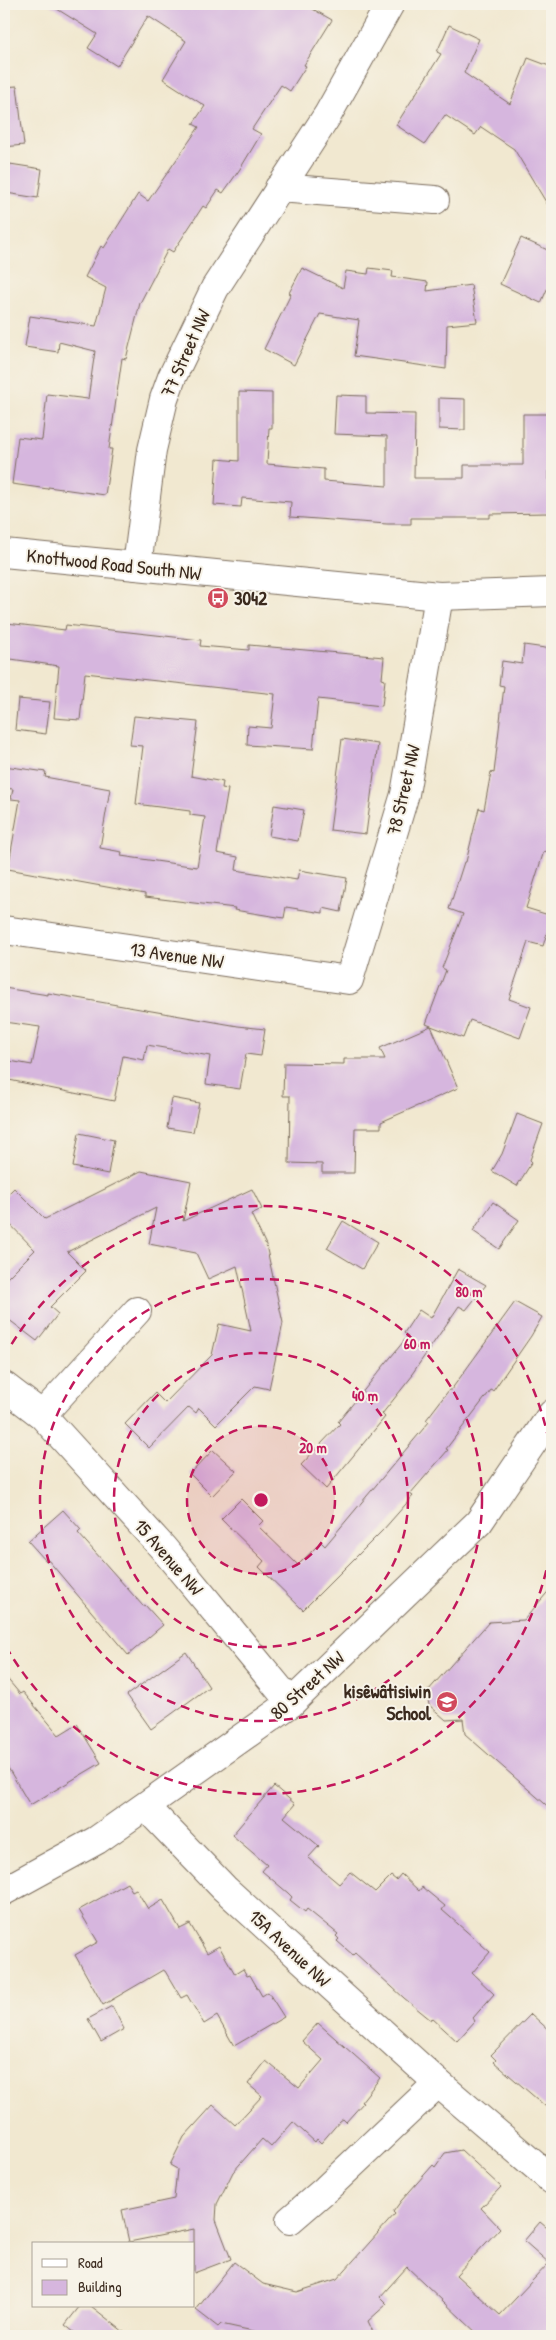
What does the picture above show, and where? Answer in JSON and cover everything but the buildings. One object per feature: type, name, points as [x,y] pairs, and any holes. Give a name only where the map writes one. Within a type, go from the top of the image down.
[{"type":"street","name":"77 Street NW","points":[[137,566],[152,450],[164,399],[172,377],[215,288],[278,188],[327,116],[390,4]]},
{"type":"street","points":[[278,188],[434,200]]},
{"type":"street","name":"Knottwood Road South NW","points":[[4,553],[439,596],[552,592]]},
{"type":"street","name":"78 Street NW","points":[[350,980],[405,794],[439,596]]},
{"type":"street","name":"13 Avenue NW","points":[[4,930],[350,980]]},
{"type":"street","points":[[42,1415],[137,1310]]},
{"type":"street","name":"15 Avenue NW","points":[[4,1386],[42,1415],[163,1548],[291,1703]]},
{"type":"street","name":"80 Street NW","points":[[4,1891],[97,1840],[291,1703],[479,1522],[552,1414]]},
{"type":"street","name":"15A Avenue NW","points":[[146,1807],[224,1888],[438,2083],[552,2180]]},
{"type":"street","points":[[290,2220],[326,2189],[438,2083]]},
{"type":"place","name":"3042","points":[[218,598]]},
{"type":"place","name":"kisêwâtisiwin School","points":[[447,1702]]}]
